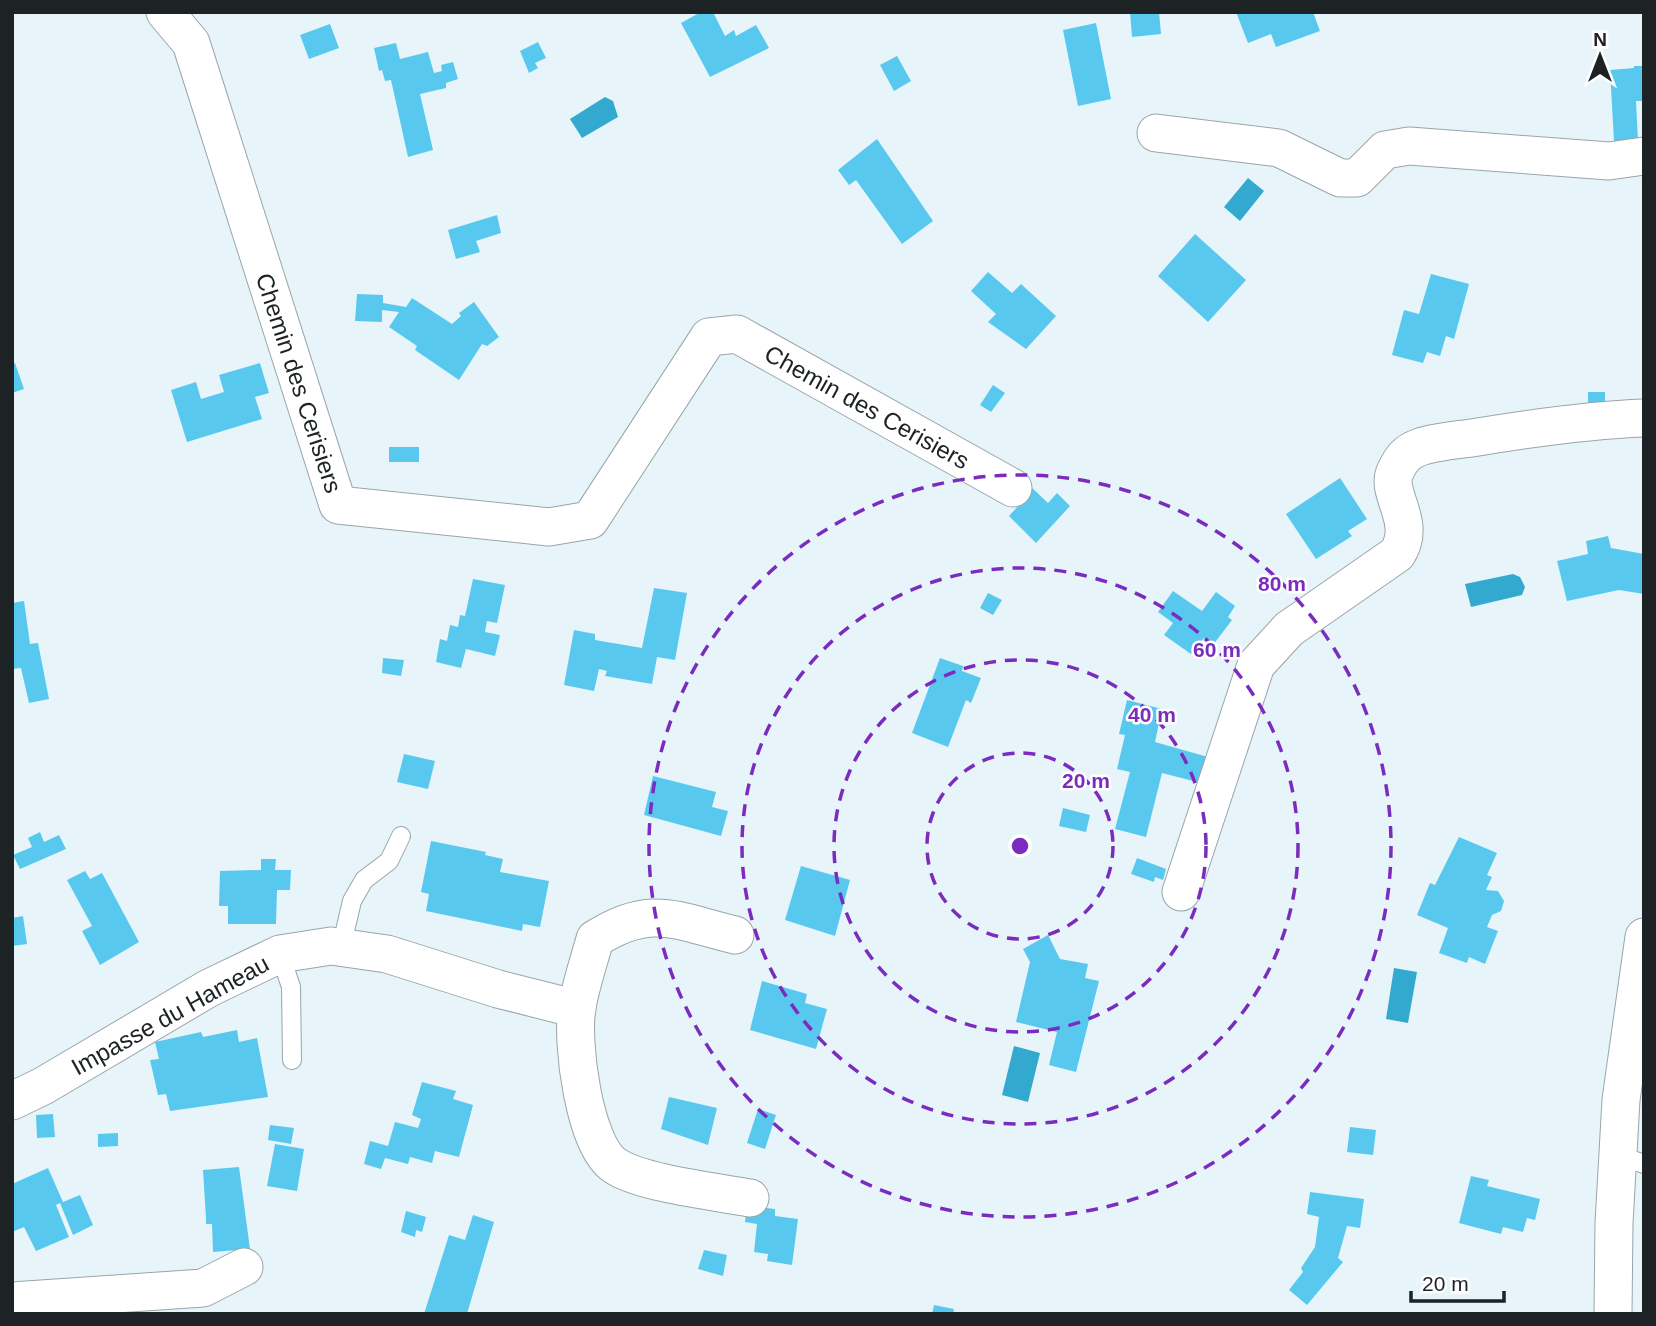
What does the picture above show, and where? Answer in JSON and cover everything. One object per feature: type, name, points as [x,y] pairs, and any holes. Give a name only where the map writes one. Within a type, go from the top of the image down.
[{"type":"street","name":"Chemin des Cerisiers","points":[[165,12],[191,43],[338,505],[549,527],[590,520],[709,337],[737,334],[1013,488]]},
{"type":"street","points":[[1156,133],[1279,148],[1340,178],[1357,178],[1385,150],[1409,146],[1609,161],[1644,156]]},
{"type":"street","points":[[1181,892],[1256,666],[1289,629],[1397,554],[1403,545],[1406,531],[1393,477],[1403,456],[1420,447],[1526,429],[1601,419],[1644,418]]},
{"type":"street","points":[[735,935],[654,915],[620,923],[595,939],[577,1009],[576,1058],[601,1153],[615,1167],[660,1181],[750,1198]]},
{"type":"street","points":[[1613,1314],[1631,1160],[1621,1100],[1644,937]]},
{"type":"street","name":"Impasse du Hameau","points":[[12,1101],[209,988],[280,954],[331,946],[387,954],[498,989],[577,1009]]},
{"type":"street","points":[[12,1301],[203,1288],[244,1267]]},
{"type":"lane","points":[[341,948],[352,901],[364,880],[389,861],[401,836]]},
{"type":"lane","points":[[280,954],[291,987],[292,1060]]},
{"type":"water","points":[[605,97],[613,101],[618,117],[582,138],[570,119]]},
{"type":"water","points":[[1248,178],[1264,191],[1240,221],[1224,207]]},
{"type":"water","points":[[1513,574],[1520,577],[1525,587],[1522,595],[1471,607],[1465,584]]},
{"type":"water","points":[[1394,968],[1417,972],[1408,1023],[1386,1019]]},
{"type":"water","points":[[1014,1046],[1040,1053],[1028,1102],[1002,1095]]},
{"type":"building","points":[[701,12],[713,12],[725,36],[734,30],[736,36],[756,25],[769,48],[710,77],[681,23]]},
{"type":"building","points":[[1130,12],[1159,12],[1161,34],[1132,37]]},
{"type":"building","points":[[1236,12],[1313,12],[1320,31],[1276,47],[1271,34],[1248,43]]},
{"type":"building","points":[[1096,23],[1111,99],[1078,106],[1063,30]]},
{"type":"building","points":[[330,24],[339,48],[309,59],[300,35]]},
{"type":"building","points":[[538,42],[546,58],[535,63],[538,68],[529,73],[520,51]]},
{"type":"building","points":[[396,43],[400,59],[428,52],[434,73],[442,71],[441,65],[453,62],[458,79],[446,83],[446,88],[420,94],[433,150],[408,157],[391,80],[385,81],[382,70],[379,71],[374,48]]},
{"type":"building","points":[[897,56],[911,81],[894,91],[880,65]]},
{"type":"building","points":[[1644,66],[1644,101],[1636,101],[1638,141],[1614,141],[1610,70]]},
{"type":"building","points":[[877,139],[933,221],[902,244],[856,180],[849,185],[838,170]]},
{"type":"building","points":[[497,215],[501,233],[476,241],[480,252],[456,259],[448,230]]},
{"type":"building","points":[[1195,234],[1246,280],[1208,322],[1158,276]]},
{"type":"building","points":[[988,272],[1012,293],[1021,284],[1056,316],[1026,349],[988,322],[996,314],[971,291]]},
{"type":"building","points":[[1431,274],[1469,284],[1454,339],[1446,336],[1440,356],[1427,352],[1423,363],[1392,355],[1404,310],[1419,314]]},
{"type":"building","points":[[357,294],[383,295],[383,303],[406,307],[412,298],[452,324],[461,316],[459,313],[474,302],[499,337],[487,346],[482,344],[459,380],[415,350],[417,346],[389,327],[399,312],[382,310],[382,322],[355,321]]},
{"type":"building","points":[[15,363],[24,389],[12,393],[12,364]]},
{"type":"building","points":[[260,363],[269,393],[255,397],[262,419],[187,442],[171,390],[196,382],[201,399],[224,392],[219,375]]},
{"type":"building","points":[[993,385],[1005,393],[991,412],[980,405]]},
{"type":"building","points":[[1588,392],[1605,392],[1605,412],[1588,412]]},
{"type":"building","points":[[389,447],[419,447],[419,462],[389,462]]},
{"type":"building","points":[[1340,478],[1367,519],[1348,531],[1352,536],[1316,559],[1286,514]]},
{"type":"building","points":[[1028,484],[1048,503],[1057,493],[1070,506],[1036,543],[1009,516],[1019,505],[1014,499]]},
{"type":"building","points":[[1608,536],[1611,548],[1644,554],[1644,594],[1619,590],[1567,601],[1557,561],[1588,554],[1586,541]]},
{"type":"building","points":[[473,579],[505,585],[497,623],[487,621],[485,632],[500,635],[495,656],[466,649],[461,668],[436,662],[440,639],[447,641],[450,625],[458,627],[460,615],[465,616]]},
{"type":"building","points":[[654,588],[687,593],[675,660],[657,657],[652,684],[605,676],[607,671],[599,669],[594,691],[564,685],[574,630],[595,634],[595,640],[642,648]]},
{"type":"building","points":[[1173,591],[1202,611],[1216,592],[1235,606],[1228,617],[1232,620],[1213,645],[1204,638],[1191,654],[1164,635],[1173,623],[1158,612]]},
{"type":"building","points":[[988,593],[1002,600],[993,615],[980,608]]},
{"type":"building","points":[[24,601],[30,644],[38,643],[49,699],[29,703],[21,668],[12,669],[12,603]]},
{"type":"building","points":[[383,658],[404,660],[401,676],[382,673]]},
{"type":"building","points":[[940,658],[963,666],[962,671],[981,678],[971,703],[966,700],[948,747],[912,733]]},
{"type":"building","points":[[1127,700],[1162,709],[1155,742],[1208,757],[1197,782],[1162,773],[1146,837],[1115,829],[1130,772],[1117,769],[1125,735],[1119,734]]},
{"type":"building","points":[[404,754],[435,761],[428,789],[397,782]]},
{"type":"building","points":[[653,776],[716,792],[712,807],[728,811],[721,836],[644,815]]},
{"type":"building","points":[[1063,808],[1090,815],[1086,832],[1059,826]]},
{"type":"building","points":[[40,832],[44,842],[59,835],[66,849],[20,869],[13,855],[32,847],[28,838]]},
{"type":"building","points":[[1459,837],[1497,853],[1487,875],[1492,877],[1486,890],[1498,891],[1504,901],[1501,911],[1492,915],[1487,927],[1498,931],[1485,964],[1469,957],[1467,963],[1439,953],[1448,928],[1417,915],[1430,883],[1435,885]]},
{"type":"building","points":[[431,841],[486,852],[485,855],[503,859],[500,872],[549,881],[540,927],[523,924],[522,931],[426,911],[429,894],[421,892]]},
{"type":"building","points":[[1137,858],[1166,869],[1163,880],[1155,877],[1154,882],[1131,874]]},
{"type":"building","points":[[261,859],[276,859],[275,870],[291,870],[290,890],[277,890],[276,924],[228,924],[228,906],[219,906],[220,871],[261,870]]},
{"type":"building","points":[[801,866],[850,880],[835,936],[785,920]]},
{"type":"building","points":[[85,871],[90,879],[102,873],[139,942],[100,965],[82,931],[92,926],[67,880]]},
{"type":"building","points":[[23,916],[27,944],[12,946],[12,918]]},
{"type":"building","points":[[1048,935],[1060,959],[1088,964],[1085,978],[1099,981],[1076,1072],[1049,1065],[1057,1032],[1016,1022],[1030,962],[1023,949]]},
{"type":"building","points":[[762,981],[807,994],[805,1003],[827,1009],[816,1049],[750,1030]]},
{"type":"building","points":[[237,1030],[239,1042],[257,1038],[268,1097],[170,1111],[166,1094],[158,1095],[150,1060],[159,1059],[155,1042],[201,1032],[203,1037]]},
{"type":"building","points":[[422,1082],[456,1091],[453,1099],[473,1105],[459,1157],[435,1151],[432,1163],[410,1157],[408,1164],[385,1158],[381,1169],[364,1164],[370,1141],[388,1146],[395,1122],[418,1128],[421,1119],[412,1115]]},
{"type":"building","points":[[669,1097],[717,1108],[708,1145],[661,1129]]},
{"type":"building","points":[[758,1109],[776,1115],[765,1149],[747,1143]]},
{"type":"building","points":[[53,1114],[55,1137],[37,1138],[36,1115]]},
{"type":"building","points":[[270,1125],[294,1128],[291,1144],[268,1140]]},
{"type":"building","points":[[1350,1127],[1376,1130],[1373,1155],[1347,1152]]},
{"type":"building","points":[[118,1133],[118,1146],[98,1147],[98,1134]]},
{"type":"building","points":[[275,1144],[304,1149],[297,1191],[267,1186]]},
{"type":"building","points":[[239,1167],[250,1249],[213,1252],[212,1224],[206,1224],[203,1170]]},
{"type":"building","points":[[48,1168],[63,1202],[80,1195],[93,1225],[73,1235],[60,1203],[56,1205],[69,1237],[36,1251],[24,1227],[12,1232],[12,1184]]},
{"type":"building","points":[[1471,1176],[1489,1180],[1487,1186],[1540,1199],[1535,1220],[1527,1218],[1523,1232],[1503,1227],[1501,1234],[1459,1223]]},
{"type":"building","points":[[1310,1192],[1364,1199],[1360,1228],[1347,1226],[1338,1258],[1343,1262],[1307,1305],[1289,1290],[1303,1272],[1301,1268],[1315,1247],[1319,1217],[1307,1214]]},
{"type":"building","points":[[747,1206],[775,1209],[775,1216],[798,1219],[792,1265],[767,1261],[768,1254],[754,1252],[757,1224],[745,1222]]},
{"type":"building","points":[[406,1211],[426,1217],[422,1232],[416,1230],[415,1237],[401,1232]]},
{"type":"building","points":[[473,1215],[494,1222],[467,1314],[424,1314],[449,1235],[465,1240]]},
{"type":"building","points":[[704,1250],[727,1255],[723,1276],[698,1269]]},
{"type":"building","points":[[934,1305],[954,1309],[953,1314],[932,1314]]}]
